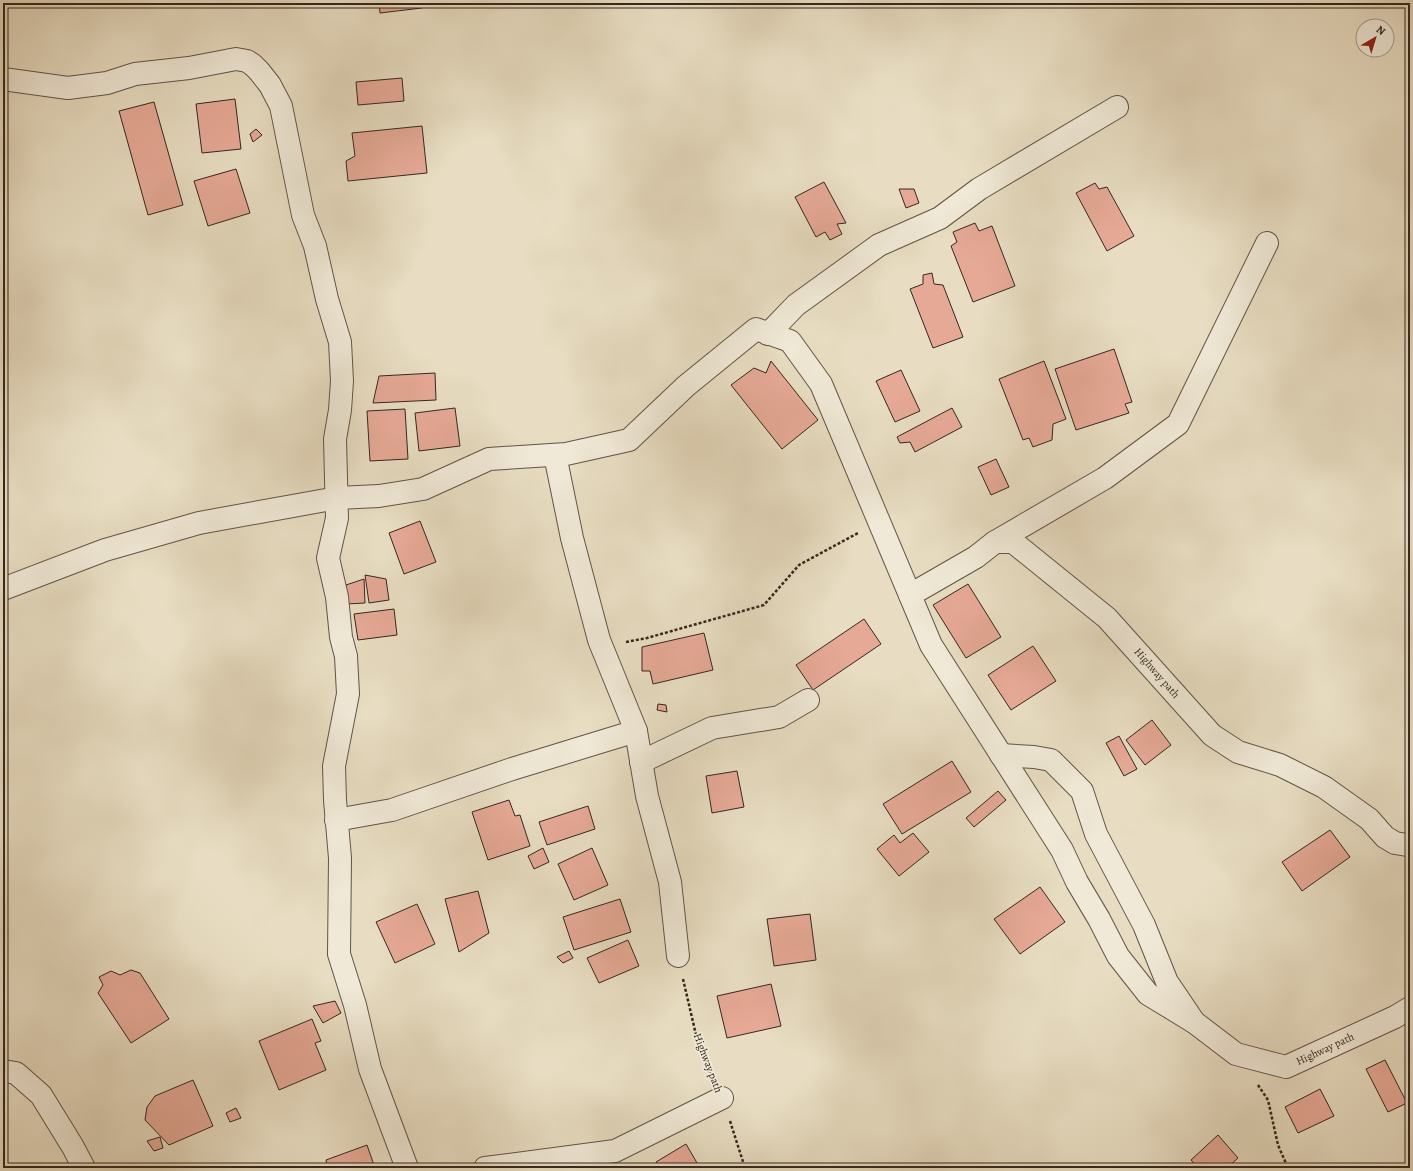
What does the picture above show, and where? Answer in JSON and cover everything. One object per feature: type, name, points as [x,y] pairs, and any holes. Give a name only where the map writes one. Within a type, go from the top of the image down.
[{"type":"street","points":[[3,79],[68,88],[107,83],[135,74],[183,69],[236,59],[247,61],[259,70],[270,85],[281,106],[303,215],[315,246],[327,298],[340,342],[342,381],[340,410],[335,438],[337,518],[328,558],[337,597],[346,656],[348,694],[334,766],[336,820],[340,858],[339,954],[355,1005],[370,1069],[407,1168]]},
{"type":"street","points":[[768,334],[796,305],[879,245],[940,218],[979,189],[1117,108]]},
{"type":"street","points":[[910,595],[976,557],[995,542],[1105,478],[1178,424],[1267,243]]},
{"type":"street","name":"Highway path","points":[[554,455],[566,454],[629,440],[686,386],[756,330],[790,341],[821,384],[931,645],[1062,850],[1077,882],[1099,919],[1118,956],[1148,994],[1194,1022],[1236,1054],[1286,1067],[1395,1017],[1410,1008]]},
{"type":"street","points":[[3,589],[105,550],[199,524],[337,498],[379,496],[423,489],[489,459],[554,455],[572,538],[602,646],[636,731],[647,796],[670,882],[678,956]]},
{"type":"street","name":"Highway path","points":[[995,542],[1013,542],[1107,618],[1212,735],[1238,752],[1280,765],[1324,787],[1369,819],[1385,837],[1395,843],[1407,845],[1410,843]]},
{"type":"street","points":[[641,762],[712,728],[780,717],[808,700]]},
{"type":"street","points":[[336,820],[392,810],[512,769],[636,731]]},
{"type":"street","name":"Highway path","points":[[1001,754],[1051,760],[1082,791],[1096,834],[1144,925],[1167,982],[1194,1022]]},
{"type":"street","points":[[3,1071],[16,1073],[41,1095],[84,1168]]},
{"type":"street","points":[[485,1168],[615,1151],[722,1098]]},
{"type":"path","points":[[602,646],[647,638],[764,605],[799,565],[856,533],[880,523]]},
{"type":"path","name":"Highway path","points":[[678,956],[697,1039],[722,1098],[745,1168]]},
{"type":"path","points":[[1236,1054],[1268,1100],[1278,1145],[1288,1168]]},
{"type":"building","points":[[379,3],[421,3],[422,8],[380,13]]},
{"type":"building","points":[[402,78],[404,101],[358,105],[356,82]]},
{"type":"building","points":[[235,99],[241,149],[202,153],[196,104]]},
{"type":"building","points":[[154,102],[183,205],[148,215],[119,111]]},
{"type":"building","points":[[422,126],[427,173],[348,181],[346,161],[355,156],[352,133]]},
{"type":"building","points":[[256,129],[262,135],[253,142],[250,134]]},
{"type":"building","points":[[236,169],[250,213],[208,226],[194,181]]},
{"type":"building","points":[[824,182],[846,223],[837,224],[842,234],[830,240],[825,232],[816,237],[795,197]]},
{"type":"building","points":[[1095,183],[1099,189],[1107,187],[1134,236],[1107,251],[1076,193]]},
{"type":"building","points":[[899,189],[914,189],[919,203],[906,208]]},
{"type":"building","points":[[975,223],[979,231],[992,226],[1015,286],[973,302],[951,246],[957,242],[953,232]]},
{"type":"building","points":[[932,273],[934,284],[943,285],[963,337],[933,348],[910,289],[923,284],[923,275]]},
{"type":"building","points":[[1114,349],[1132,402],[1125,404],[1129,413],[1076,430],[1055,369]]},
{"type":"building","points":[[771,361],[818,420],[782,449],[731,385],[754,368],[766,373]]},
{"type":"building","points":[[1044,361],[1066,419],[1053,424],[1052,440],[1033,447],[1029,438],[1023,440],[999,379]]},
{"type":"building","points":[[901,370],[920,411],[895,422],[876,381]]},
{"type":"building","points":[[435,373],[436,400],[373,403],[379,376]]},
{"type":"building","points":[[455,408],[460,446],[419,451],[415,413]]},
{"type":"building","points":[[952,408],[962,427],[915,452],[910,442],[900,443],[897,437]]},
{"type":"building","points":[[405,409],[408,459],[370,461],[367,411]]},
{"type":"building","points":[[996,459],[1009,487],[991,495],[978,467]]},
{"type":"building","points":[[420,521],[436,562],[404,574],[389,533]]},
{"type":"building","points":[[365,575],[386,579],[389,600],[369,603]]},
{"type":"building","points":[[364,579],[365,603],[346,604],[346,585]]},
{"type":"building","points":[[968,584],[1001,637],[966,658],[933,605]]},
{"type":"building","points":[[394,609],[397,635],[358,640],[354,614]]},
{"type":"building","points":[[864,619],[881,644],[813,690],[796,665]]},
{"type":"building","points":[[704,633],[713,670],[653,684],[650,671],[642,671],[642,647]]},
{"type":"building","points":[[1033,646],[1056,681],[1011,710],[988,675]]},
{"type":"building","points":[[658,704],[666,705],[667,712],[657,710]]},
{"type":"building","points":[[1152,720],[1171,745],[1145,765],[1126,740]]},
{"type":"building","points":[[1119,736],[1137,769],[1124,776],[1106,743]]},
{"type":"building","points":[[952,761],[971,792],[902,834],[883,804]]},
{"type":"building","points":[[737,771],[744,807],[712,813],[706,776]]},
{"type":"building","points":[[998,791],[1006,800],[974,827],[966,818]]},
{"type":"building","points":[[509,800],[515,816],[520,815],[530,846],[488,860],[472,812]]},
{"type":"building","points":[[588,806],[595,829],[547,845],[539,822]]},
{"type":"building","points":[[1330,830],[1350,857],[1302,891],[1282,862]]},
{"type":"building","points":[[913,833],[929,852],[899,876],[877,849],[894,835],[900,843]]},
{"type":"building","points":[[543,848],[549,862],[534,869],[528,856]]},
{"type":"building","points":[[592,848],[608,885],[574,900],[558,864]]},
{"type":"building","points":[[1040,887],[1065,922],[1020,954],[994,919]]},
{"type":"building","points":[[478,891],[489,933],[459,952],[445,899]]},
{"type":"building","points":[[620,899],[631,932],[574,950],[563,917]]},
{"type":"building","points":[[417,904],[435,944],[395,963],[376,922]]},
{"type":"building","points":[[810,914],[816,960],[774,966],[767,919]]},
{"type":"building","points":[[628,940],[639,966],[599,983],[587,958]]},
{"type":"building","points":[[569,951],[573,958],[563,963],[557,957]]},
{"type":"building","points":[[131,970],[140,973],[169,1019],[131,1043],[98,993],[103,985],[99,977],[111,971],[120,975]]},
{"type":"building","points":[[771,984],[781,1026],[727,1038],[717,996]]},
{"type":"building","points":[[335,1001],[341,1013],[323,1023],[313,1006]]},
{"type":"building","points":[[312,1019],[321,1041],[315,1043],[326,1070],[279,1090],[259,1041]]},
{"type":"building","points":[[1385,1060],[1407,1103],[1388,1112],[1366,1069]]},
{"type":"building","points":[[193,1080],[213,1126],[169,1145],[145,1120],[147,1107],[155,1096]]},
{"type":"building","points":[[1320,1089],[1334,1116],[1298,1133],[1285,1107]]},
{"type":"building","points":[[236,1108],[241,1118],[230,1122],[226,1113]]},
{"type":"building","points":[[1218,1135],[1238,1158],[1227,1168],[1198,1168],[1191,1160]]},
{"type":"building","points":[[160,1137],[163,1148],[154,1151],[147,1141]]},
{"type":"building","points":[[686,1144],[700,1168],[659,1168],[656,1162]]},
{"type":"building","points":[[367,1145],[375,1168],[328,1168],[326,1160]]}]
